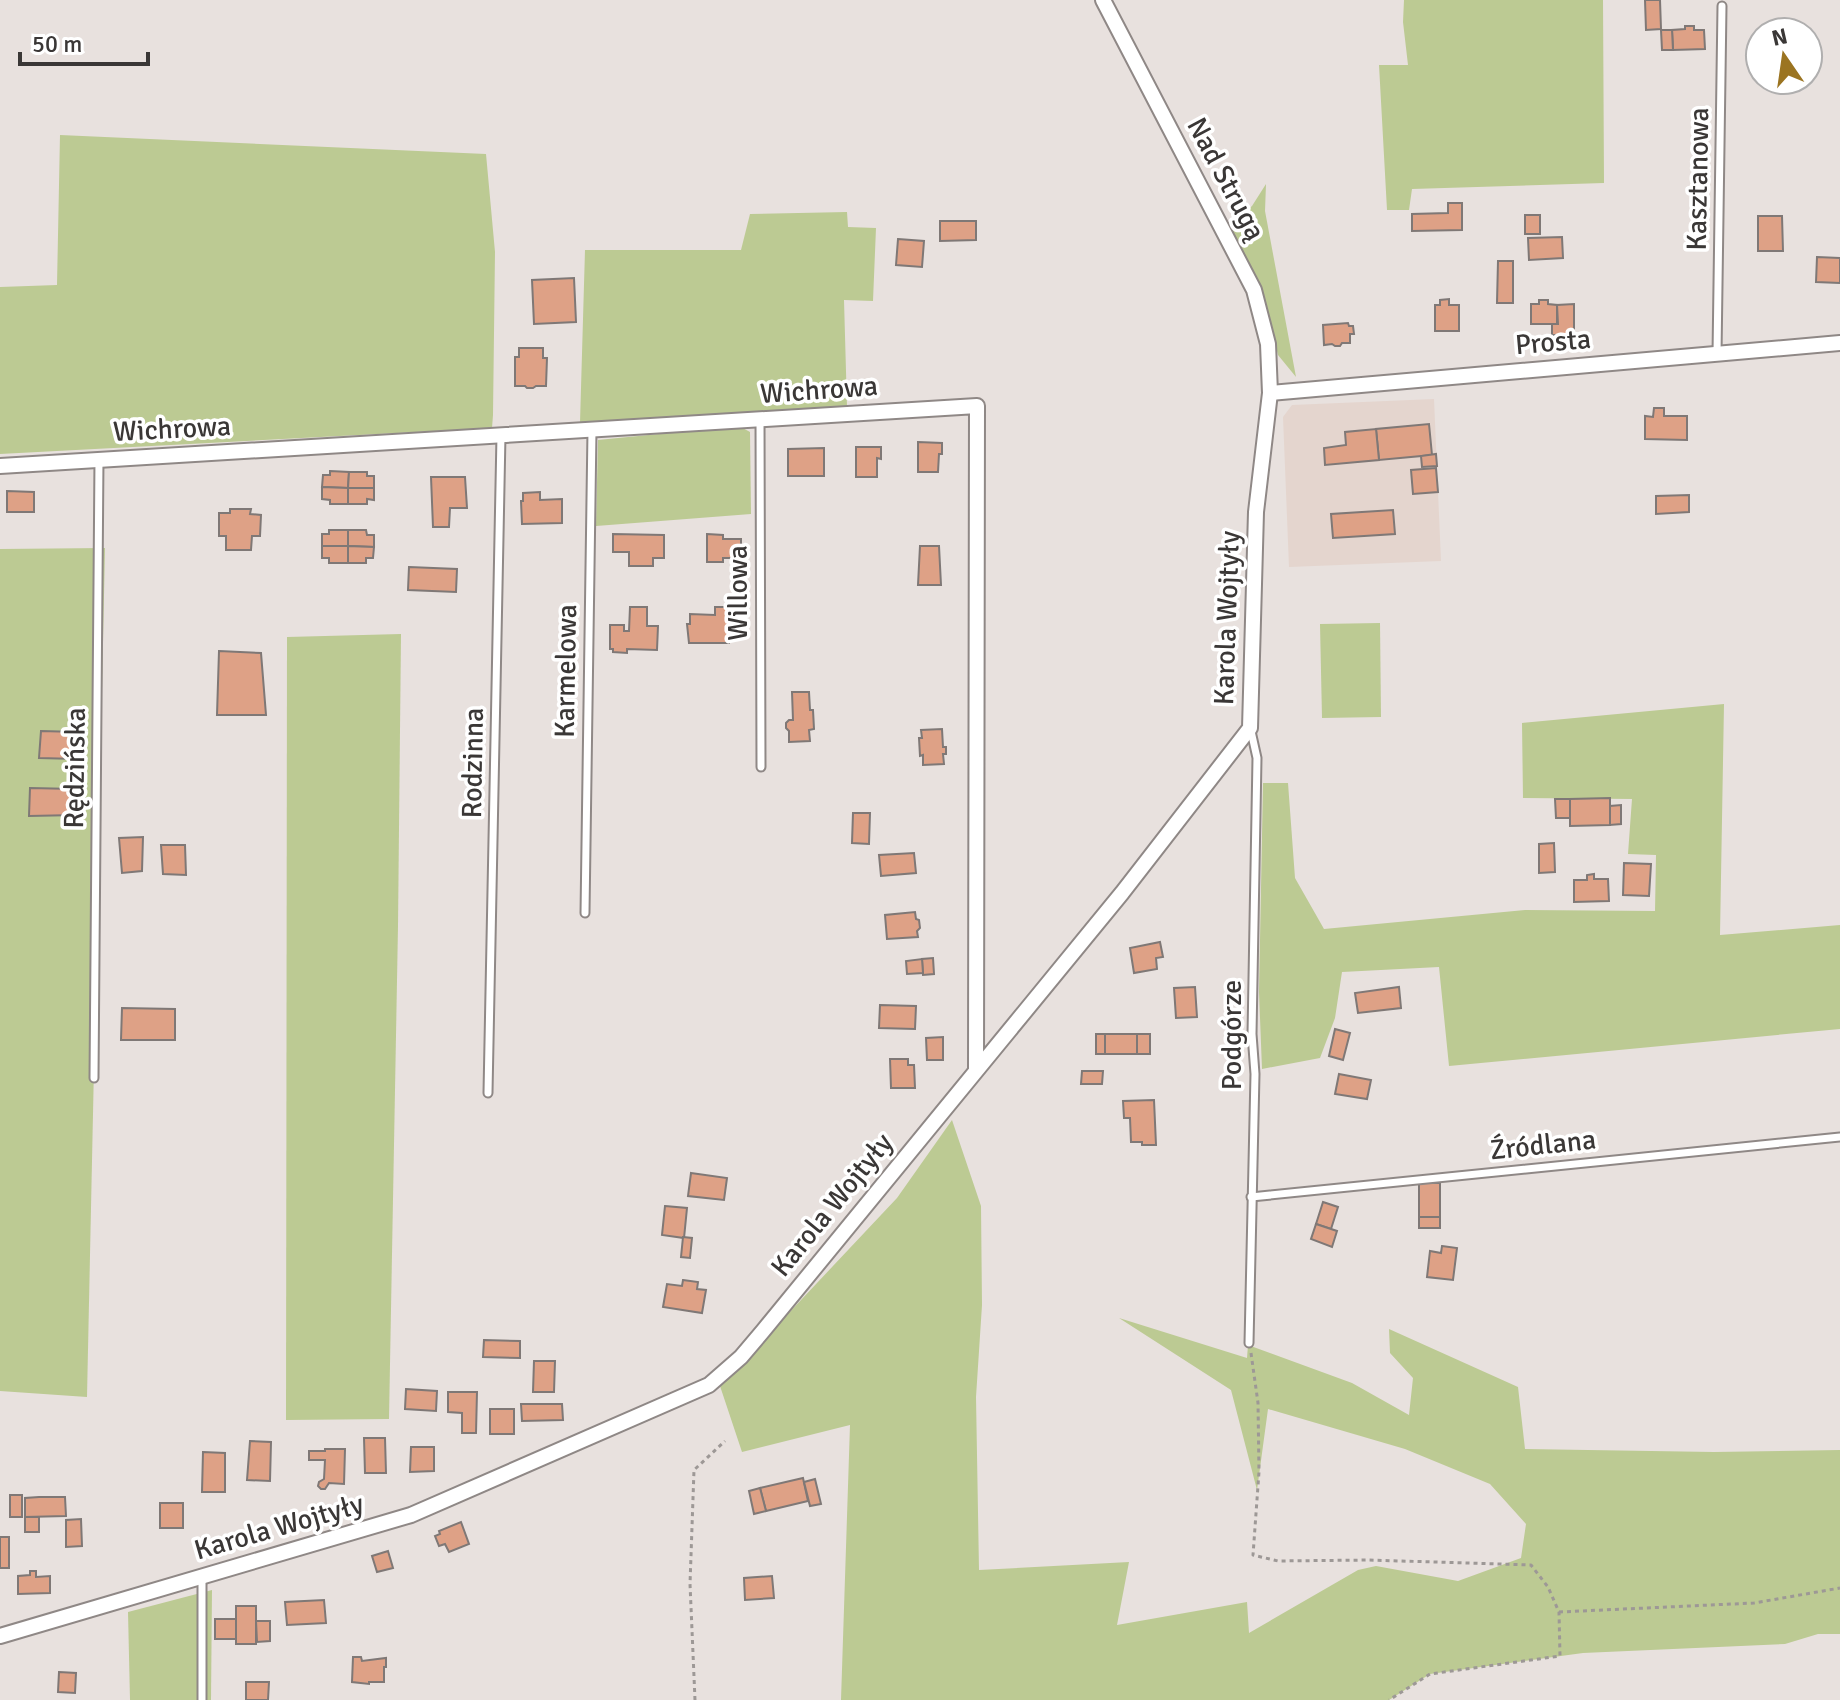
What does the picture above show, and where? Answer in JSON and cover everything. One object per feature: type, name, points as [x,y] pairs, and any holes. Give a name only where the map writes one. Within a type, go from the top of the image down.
[{"type":"street","name":"Nad Strugą","points":[[1103,0],[1254,290],[1268,344],[1270,393]]},
{"type":"street","name":"Prosta","points":[[1270,393],[1840,343]]},
{"type":"street","name":"Karola Wojtyły","points":[[0,1636],[411,1515],[709,1385],[741,1357],[1122,893],[1250,728],[1256,512],[1270,393]]},
{"type":"street","name":"Wichrowa","points":[[0,466],[977,406],[976,1070]]},
{"type":"lane","name":"Kasztanowa","points":[[1717,354],[1722,6]]},
{"type":"lane","name":"Willowa","points":[[760,419],[761,767]]},
{"type":"lane","name":"Karmelowa","points":[[585,913],[592,430]]},
{"type":"lane","name":"Rodzinna","points":[[488,1093],[501,435]]},
{"type":"lane","name":"Rędzińska","points":[[94,1078],[99,459]]},
{"type":"lane","name":"Podgórze","points":[[1249,1343],[1257,758],[1250,728]]},
{"type":"lane","name":"Źródlana","points":[[1251,1197],[1840,1137]]},
{"type":"lane","points":[[202,1577],[202,1700]]},
{"type":"path","points":[[1249,1343],[1258,1403],[1259,1472],[1253,1555],[1278,1561],[1369,1560],[1531,1565],[1548,1587],[1559,1612],[1560,1656],[1430,1674],[1389,1700]]},
{"type":"path","points":[[695,1700],[690,1584],[694,1470],[725,1441]]},
{"type":"path","points":[[1559,1612],[1754,1603],[1840,1588]]},
{"type":"shaded area","points":[[1434,399],[1441,561],[1289,567],[1283,417],[1292,405]]},
{"type":"green space","points":[[1404,0],[1603,0],[1604,183],[1412,189],[1409,210],[1387,210],[1379,65],[1408,65]]},
{"type":"green space","points":[[60,135],[486,154],[495,252],[492,428],[0,454],[0,287],[57,285]]},
{"type":"green space","points":[[1266,184],[1265,211],[1296,377],[1278,355],[1264,298],[1230,225],[1252,206]]},
{"type":"green space","points":[[847,212],[848,227],[876,228],[873,301],[844,300],[847,407],[580,423],[585,250],[741,250],[750,214]]},
{"type":"green space","points":[[739,426],[750,432],[751,514],[596,526],[598,440]]},
{"type":"green space","points":[[105,548],[87,1397],[0,1391],[0,549]]},
{"type":"green space","points":[[1380,623],[1381,717],[1322,718],[1320,624]]},
{"type":"green space","points":[[401,634],[389,1419],[286,1420],[287,637]]},
{"type":"green space","points":[[1724,704],[1720,935],[1840,925],[1840,1029],[1449,1066],[1439,967],[1342,972],[1335,1018],[1320,1058],[1262,1069],[1259,992],[1263,783],[1288,783],[1295,878],[1324,929],[1525,910],[1655,911],[1656,855],[1628,854],[1632,799],[1523,798],[1522,723]]},
{"type":"green space","points":[[952,1120],[981,1206],[982,1305],[976,1397],[979,1570],[1129,1562],[1117,1625],[1247,1602],[1249,1633],[1358,1570],[1376,1566],[1458,1581],[1521,1558],[1526,1524],[1490,1484],[1405,1449],[1268,1409],[1257,1490],[1231,1390],[1119,1318],[1247,1358],[1248,1345],[1352,1383],[1409,1415],[1413,1378],[1390,1353],[1389,1329],[1518,1387],[1525,1449],[1840,1450],[1840,1634],[1818,1634],[1785,1644],[1583,1653],[1430,1674],[1389,1700],[841,1700],[850,1425],[742,1452],[720,1386],[897,1198]]},
{"type":"green space","points":[[212,1590],[211,1700],[130,1700],[128,1612]]},
{"type":"building","points":[[1645,0],[1660,0],[1661,29],[1646,30]]},
{"type":"building","points":[[1685,26],[1704,30],[1705,49],[1673,50],[1672,30],[1685,29]]},
{"type":"building","points":[[1661,30],[1672,30],[1673,50],[1662,50]]},
{"type":"building","points":[[1448,203],[1462,203],[1462,230],[1412,231],[1412,214],[1448,213]]},
{"type":"building","points":[[1525,215],[1540,215],[1540,234],[1525,234]]},
{"type":"building","points":[[1758,216],[1782,216],[1783,251],[1758,251]]},
{"type":"building","points":[[940,221],[976,221],[976,240],[940,241]]},
{"type":"building","points":[[1562,237],[1563,258],[1529,260],[1528,238]]},
{"type":"building","points":[[898,239],[924,241],[922,267],[896,265]]},
{"type":"building","points":[[1817,257],[1840,258],[1840,283],[1816,282]]},
{"type":"building","points":[[1498,261],[1513,261],[1513,303],[1497,303]]},
{"type":"building","points":[[574,278],[576,322],[534,324],[532,280]]},
{"type":"building","points":[[1449,299],[1449,305],[1459,305],[1459,331],[1435,331],[1435,305],[1440,305],[1440,300]]},
{"type":"building","points":[[1539,300],[1548,300],[1548,304],[1557,305],[1557,324],[1531,324],[1531,304],[1539,304]]},
{"type":"building","points":[[1574,304],[1574,335],[1552,335],[1552,324],[1558,324],[1557,305]]},
{"type":"building","points":[[1348,323],[1353,326],[1354,334],[1350,334],[1350,343],[1324,345],[1323,325]]},
{"type":"building","points":[[519,348],[543,348],[543,358],[547,358],[546,386],[515,386],[515,357],[519,357]]},
{"type":"building","points":[[1654,408],[1664,408],[1664,416],[1687,416],[1687,440],[1645,439],[1645,416],[1653,417]]},
{"type":"building","points":[[1429,424],[1432,455],[1379,460],[1376,429]]},
{"type":"building","points":[[1376,429],[1379,460],[1325,465],[1324,448],[1346,445],[1345,432]]},
{"type":"building","points":[[918,442],[942,443],[938,472],[918,472]]},
{"type":"building","points":[[856,447],[881,447],[881,459],[877,458],[877,477],[856,477]]},
{"type":"building","points":[[824,448],[824,476],[788,476],[788,449]]},
{"type":"building","points":[[1436,454],[1437,466],[1422,467],[1421,456]]},
{"type":"building","points":[[1436,468],[1438,492],[1413,494],[1411,470]]},
{"type":"building","points":[[330,471],[349,472],[348,488],[322,487],[323,475],[330,475]]},
{"type":"building","points":[[349,472],[367,472],[367,476],[374,476],[374,488],[348,488]]},
{"type":"building","points":[[431,477],[465,477],[467,508],[450,508],[449,527],[433,527]]},
{"type":"building","points":[[322,487],[348,488],[348,504],[330,504],[330,500],[322,499]]},
{"type":"building","points":[[348,488],[374,488],[374,500],[367,499],[367,504],[348,504]]},
{"type":"building","points":[[7,491],[34,492],[34,512],[7,512]]},
{"type":"building","points":[[540,492],[540,500],[562,499],[562,523],[522,524],[523,493]]},
{"type":"building","points":[[1689,495],[1689,512],[1656,514],[1656,496]]},
{"type":"building","points":[[230,509],[251,509],[250,514],[261,515],[260,536],[252,536],[251,550],[226,550],[226,536],[219,536],[219,513],[230,513]]},
{"type":"building","points":[[1393,510],[1395,534],[1333,538],[1331,514]]},
{"type":"building","points":[[329,530],[348,530],[348,546],[322,546],[322,534],[329,534]]},
{"type":"building","points":[[348,530],[366,530],[367,535],[374,535],[374,547],[348,546]]},
{"type":"building","points":[[613,534],[664,535],[664,558],[653,558],[653,566],[629,566],[629,552],[613,552]]},
{"type":"building","points":[[707,534],[723,535],[723,539],[741,539],[741,558],[707,562]]},
{"type":"building","points":[[322,546],[348,546],[348,563],[329,563],[329,558],[322,558]]},
{"type":"building","points":[[348,546],[374,547],[373,558],[366,558],[366,563],[348,563]]},
{"type":"building","points":[[920,546],[939,546],[941,585],[918,585]]},
{"type":"building","points":[[409,567],[457,569],[456,592],[408,590]]},
{"type":"building","points":[[630,607],[647,607],[647,626],[658,626],[657,650],[627,649],[627,653],[610,649],[610,625],[624,625],[624,631],[629,631]]},
{"type":"building","points":[[715,607],[732,607],[729,643],[689,643],[687,624],[690,624],[690,614],[715,615]]},
{"type":"building","points":[[219,651],[261,653],[266,715],[217,715]]},
{"type":"building","points":[[792,692],[809,692],[814,729],[809,730],[810,741],[789,742],[786,723],[793,720]]},
{"type":"building","points":[[942,729],[943,747],[946,747],[944,764],[923,765],[923,755],[920,756],[921,730]]},
{"type":"building","points":[[41,731],[77,732],[77,759],[39,758]]},
{"type":"building","points":[[30,788],[75,789],[76,815],[29,816]]},
{"type":"building","points":[[1610,798],[1610,825],[1570,826],[1570,799]]},
{"type":"building","points":[[1555,799],[1570,799],[1570,818],[1556,818]]},
{"type":"building","points":[[1621,805],[1621,824],[1610,825],[1610,806]]},
{"type":"building","points":[[853,813],[870,813],[869,844],[852,843]]},
{"type":"building","points":[[143,837],[142,871],[122,873],[119,838]]},
{"type":"building","points":[[1554,843],[1555,872],[1539,873],[1539,844]]},
{"type":"building","points":[[161,845],[185,845],[186,875],[163,874]]},
{"type":"building","points":[[914,853],[916,873],[881,876],[879,855]]},
{"type":"building","points":[[1624,863],[1651,864],[1649,896],[1623,895]]},
{"type":"building","points":[[1594,874],[1594,879],[1608,879],[1609,901],[1574,902],[1574,880],[1587,880],[1587,875]]},
{"type":"building","points":[[915,912],[920,928],[918,937],[887,939],[885,915]]},
{"type":"building","points":[[1160,942],[1163,957],[1156,958],[1157,969],[1134,973],[1130,948]]},
{"type":"building","points":[[933,958],[934,974],[923,975],[922,959]]},
{"type":"building","points":[[922,959],[923,973],[907,974],[906,961]]},
{"type":"building","points":[[1195,987],[1197,1017],[1176,1018],[1174,988]]},
{"type":"building","points":[[1399,987],[1401,1008],[1358,1013],[1355,993]]},
{"type":"building","points":[[880,1005],[916,1006],[915,1029],[879,1028]]},
{"type":"building","points":[[122,1008],[175,1009],[175,1040],[121,1040]]},
{"type":"building","points":[[1335,1029],[1350,1033],[1343,1060],[1329,1056]]},
{"type":"building","points":[[1096,1034],[1105,1034],[1105,1054],[1096,1054]]},
{"type":"building","points":[[1105,1034],[1137,1034],[1137,1054],[1105,1054]]},
{"type":"building","points":[[1137,1034],[1150,1034],[1150,1054],[1137,1054]]},
{"type":"building","points":[[943,1037],[943,1060],[927,1060],[926,1038]]},
{"type":"building","points":[[890,1059],[908,1059],[908,1065],[914,1065],[915,1088],[891,1088]]},
{"type":"building","points":[[1082,1071],[1103,1071],[1102,1084],[1081,1084]]},
{"type":"building","points":[[1339,1074],[1371,1080],[1367,1099],[1335,1094]]},
{"type":"building","points":[[1154,1100],[1156,1145],[1131,1142],[1130,1118],[1124,1118],[1123,1101]]},
{"type":"building","points":[[691,1173],[727,1178],[724,1200],[688,1196]]},
{"type":"building","points":[[1419,1183],[1440,1183],[1440,1217],[1419,1217]]},
{"type":"building","points":[[1323,1202],[1338,1207],[1331,1229],[1316,1224]]},
{"type":"building","points":[[665,1206],[687,1208],[684,1238],[662,1235]]},
{"type":"building","points":[[1419,1217],[1440,1217],[1440,1228],[1419,1228]]},
{"type":"building","points":[[1316,1224],[1337,1231],[1332,1247],[1311,1239]]},
{"type":"building","points":[[683,1237],[692,1238],[690,1258],[681,1257]]},
{"type":"building","points":[[1442,1246],[1457,1248],[1453,1280],[1427,1277],[1430,1251],[1441,1253]]},
{"type":"building","points":[[683,1280],[698,1282],[697,1289],[706,1290],[702,1313],[663,1307],[667,1284],[682,1286]]},
{"type":"building","points":[[484,1340],[520,1341],[520,1358],[483,1357]]},
{"type":"building","points":[[534,1361],[555,1361],[554,1392],[533,1392]]},
{"type":"building","points":[[406,1389],[437,1391],[436,1411],[405,1409]]},
{"type":"building","points":[[448,1392],[477,1392],[476,1433],[462,1433],[462,1413],[448,1412]]},
{"type":"building","points":[[521,1404],[562,1404],[563,1420],[522,1421]]},
{"type":"building","points":[[490,1409],[514,1409],[514,1434],[490,1434]]},
{"type":"building","points":[[364,1438],[385,1438],[386,1473],[365,1473]]},
{"type":"building","points":[[250,1441],[271,1442],[270,1481],[247,1480]]},
{"type":"building","points":[[411,1447],[434,1447],[434,1471],[410,1472]]},
{"type":"building","points":[[345,1449],[344,1484],[329,1483],[321,1489],[318,1486],[324,1479],[325,1460],[309,1460],[309,1451]]},
{"type":"building","points":[[203,1452],[225,1453],[225,1492],[202,1492]]},
{"type":"building","points":[[803,1478],[808,1501],[766,1511],[760,1488]]},
{"type":"building","points":[[815,1479],[821,1504],[810,1506],[804,1482]]},
{"type":"building","points":[[760,1488],[766,1511],[754,1514],[749,1491]]},
{"type":"building","points":[[10,1495],[22,1495],[22,1517],[10,1517]]},
{"type":"building","points":[[65,1497],[66,1516],[25,1517],[25,1498]]},
{"type":"building","points":[[160,1503],[183,1503],[183,1528],[160,1528]]},
{"type":"building","points":[[25,1517],[39,1517],[39,1532],[25,1532]]},
{"type":"building","points":[[81,1519],[82,1546],[66,1547],[66,1520]]},
{"type":"building","points":[[461,1522],[469,1544],[449,1552],[445,1544],[439,1546],[435,1536],[440,1534],[439,1531]]},
{"type":"building","points":[[0,1537],[9,1537],[9,1568],[0,1568]]},
{"type":"building","points":[[388,1551],[393,1568],[377,1572],[372,1556]]},
{"type":"building","points":[[30,1571],[36,1571],[36,1577],[50,1576],[50,1593],[18,1594],[18,1576],[30,1575]]},
{"type":"building","points":[[772,1576],[774,1598],[745,1600],[744,1578]]},
{"type":"building","points":[[324,1600],[326,1623],[287,1625],[285,1602]]},
{"type":"building","points":[[236,1606],[256,1606],[256,1644],[236,1644]]},
{"type":"building","points":[[215,1619],[236,1619],[236,1639],[215,1639]]},
{"type":"building","points":[[256,1621],[270,1621],[270,1641],[257,1642]]},
{"type":"building","points":[[353,1657],[361,1657],[362,1661],[386,1658],[384,1682],[352,1682]]},
{"type":"building","points":[[59,1672],[76,1673],[75,1693],[58,1692]]},
{"type":"building","points":[[246,1682],[269,1682],[268,1700],[246,1700]]}]
